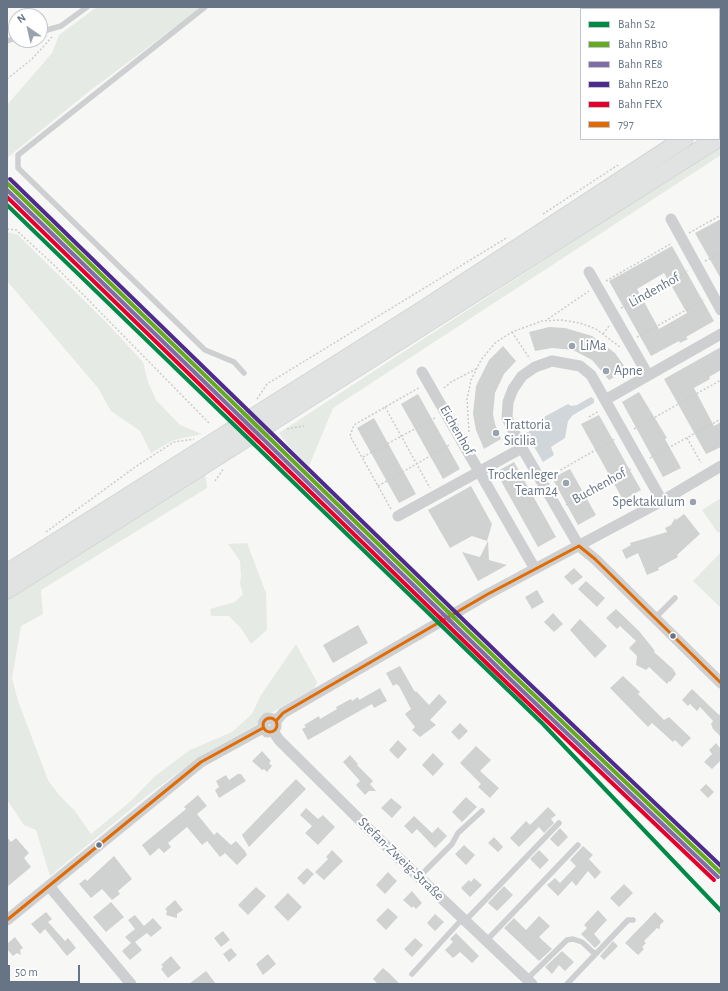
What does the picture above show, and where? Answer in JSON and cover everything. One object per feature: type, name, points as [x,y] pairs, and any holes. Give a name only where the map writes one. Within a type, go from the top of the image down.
[{"type":"main road","points":[[7,573],[460,286],[682,140]]},
{"type":"main road","points":[[7,590],[716,140]]},
{"type":"street","points":[[671,219],[721,310]]},
{"type":"street","name":"Lindenhof","points":[[589,272],[598,285],[612,314],[648,375]]},
{"type":"street","points":[[721,334],[648,375],[606,403],[591,376],[580,366],[552,361],[535,367],[522,376],[513,389],[508,402],[508,418],[522,448],[579,546],[595,559],[721,683]]},
{"type":"street","name":"Eichenhof","points":[[398,516],[480,471],[422,372]]},
{"type":"street","name":"Buchenhof","points":[[606,403],[662,501]]},
{"type":"street","points":[[522,448],[480,471],[535,569]]},
{"type":"street","points":[[7,920],[201,762],[271,727],[283,713],[535,569],[662,501],[721,466]]},
{"type":"street","name":"Stefan-Zweig-Straße","points":[[271,727],[284,746],[529,982]]},
{"type":"street","points":[[48,886],[130,984]]},
{"type":"lane","points":[[48,30],[61,26],[87,7]]},
{"type":"lane","points":[[205,7],[18,155],[18,168],[205,350],[234,362],[244,373]]},
{"type":"lane","points":[[655,618],[675,598]]},
{"type":"lane","points":[[419,877],[452,844],[458,834],[482,811]]},
{"type":"lane","points":[[412,974],[559,823]]},
{"type":"lane","points":[[486,941],[578,845]]},
{"type":"lane","points":[[567,984],[628,920],[633,920]]},
{"type":"lane","points":[[529,982],[568,940],[573,939],[582,942],[595,954]]},
{"type":"path","points":[[7,79],[32,59],[61,26]]},
{"type":"path","points":[[543,214],[620,164]]},
{"type":"path","points":[[548,320],[552,315],[598,285],[721,215]]},
{"type":"path","points":[[7,229],[16,230],[55,266],[210,424]]},
{"type":"path","points":[[255,401],[267,384],[511,236]]},
{"type":"path","name":"Lindenhof","points":[[612,314],[721,253]]},
{"type":"path","points":[[628,342],[712,295]]},
{"type":"path","points":[[512,332],[535,367]]},
{"type":"path","points":[[398,516],[389,506],[350,436],[354,425],[419,387],[426,395],[436,394],[451,382],[477,368]]},
{"type":"path","points":[[541,481],[721,380]]},
{"type":"path","points":[[589,417],[606,403]]},
{"type":"path","points":[[385,407],[434,496]]},
{"type":"path","points":[[363,457],[446,412]]},
{"type":"path","points":[[641,464],[721,419]]},
{"type":"path","points":[[42,535],[138,465],[174,442],[196,438]]},
{"type":"path","points":[[378,486],[461,438]]},
{"type":"path","points":[[687,438],[700,463]]},
{"type":"path","name":"Buchenhof","points":[[558,509],[641,464]]},
{"type":"shaded area","points":[[97,7],[202,7],[91,90],[7,158],[7,105],[52,53],[59,35]]},
{"type":"shaded area","points":[[721,145],[721,155],[333,408],[309,466],[289,446],[279,433]]},
{"type":"shaded area","points":[[7,232],[18,235],[106,322],[143,362],[148,382],[156,400],[180,425],[202,434],[174,440],[151,453],[140,431],[111,411],[98,388],[7,281]]},
{"type":"shaded area","points":[[591,397],[594,399],[594,403],[573,415],[568,421],[565,438],[551,447],[554,455],[543,462],[526,433],[537,427],[540,429],[544,428],[547,423],[544,417],[568,404],[571,406],[577,405]]},
{"type":"shaded area","points":[[205,472],[207,488],[41,590],[43,614],[21,626],[12,678],[18,701],[48,780],[59,795],[75,811],[91,834],[132,800],[155,776],[190,750],[232,732],[252,714],[261,695],[296,644],[317,682],[315,688],[271,713],[262,715],[256,725],[202,755],[148,795],[50,876],[36,830],[24,825],[7,800],[7,596]]},
{"type":"shaded area","points":[[721,498],[721,531],[718,533],[702,510]]},
{"type":"shaded area","points":[[247,543],[266,593],[267,630],[251,644],[241,628],[229,616],[211,616],[210,609],[235,602],[243,594],[240,584],[240,561],[228,544]]},
{"type":"shaded area","points":[[721,552],[721,605],[720,607],[693,581]]},
{"type":"building","points":[[721,219],[721,279],[695,233]]},
{"type":"building","points":[[672,246],[714,321],[686,337],[688,339],[680,343],[679,341],[651,356],[609,281]],"holes":[[[664,273],[687,313],[659,329],[637,289]]]},
{"type":"building","points":[[549,327],[565,328],[592,336],[615,353],[627,370],[609,380],[592,360],[573,350],[552,348],[535,351],[529,332]]},
{"type":"building","points":[[503,346],[516,361],[504,374],[495,393],[493,414],[501,439],[484,449],[476,430],[473,414],[476,386],[489,360]]},
{"type":"building","points":[[721,347],[721,370],[709,377],[710,379],[694,388],[714,426],[721,422],[721,447],[706,454],[664,379]]},
{"type":"building","points":[[639,392],[667,438],[665,439],[681,468],[663,477],[622,402]]},
{"type":"building","points":[[418,394],[460,469],[443,479],[401,404]]},
{"type":"building","points":[[599,415],[641,490],[623,500],[581,424]]},
{"type":"building","points":[[374,418],[416,494],[399,503],[357,428]]},
{"type":"building","points":[[514,462],[556,537],[538,547],[496,472]]},
{"type":"building","points":[[570,469],[596,515],[578,525],[552,478]]},
{"type":"building","points":[[471,486],[492,524],[487,541],[472,536],[450,548],[428,510]]},
{"type":"building","points":[[684,514],[700,534],[677,555],[678,557],[658,568],[659,570],[647,575],[638,553],[626,559],[622,550],[631,545],[630,543],[667,532],[665,528],[671,525],[675,518],[676,520]]},
{"type":"building","points":[[488,541],[489,560],[507,565],[478,581],[462,552],[480,557]]},
{"type":"building","points":[[574,568],[583,577],[572,585],[564,577]]},
{"type":"building","points":[[586,581],[605,598],[597,607],[578,589]]},
{"type":"building","points":[[537,590],[544,602],[532,609],[525,597]]},
{"type":"building","points":[[616,609],[639,631],[655,651],[654,652],[673,669],[676,674],[670,682],[669,681],[667,684],[649,667],[646,670],[636,665],[637,656],[629,648],[636,641],[620,626],[617,629],[606,618]]},
{"type":"building","points":[[553,613],[563,624],[554,632],[544,622]]},
{"type":"building","points":[[580,619],[607,646],[595,658],[570,630]]},
{"type":"building","points":[[358,625],[368,643],[333,663],[323,645]]},
{"type":"building","points":[[400,666],[415,692],[416,691],[429,705],[439,694],[447,702],[430,720],[436,725],[420,737],[412,730],[415,727],[405,714],[411,709],[399,686],[396,684],[393,686],[386,673]]},
{"type":"building","points":[[623,676],[640,692],[638,694],[664,720],[669,717],[691,738],[682,747],[675,740],[673,742],[652,723],[648,727],[610,688]]},
{"type":"building","points":[[380,688],[387,701],[374,708],[372,704],[308,740],[302,729],[306,727],[304,725],[319,716],[320,719],[337,709],[336,707],[351,699],[352,701],[358,697],[359,700]]},
{"type":"building","points":[[692,689],[719,715],[721,713],[721,737],[713,729],[711,724],[713,721],[700,707],[697,711],[690,704],[688,706],[682,700]]},
{"type":"building","points":[[460,723],[468,731],[459,740],[451,732]]},
{"type":"building","points":[[398,740],[407,749],[398,759],[389,750]]},
{"type":"building","points":[[716,743],[721,749],[721,760],[712,769],[704,762],[712,754],[709,750]]},
{"type":"building","points":[[476,746],[491,760],[480,771],[499,788],[490,798],[478,787],[481,784],[460,763]]},
{"type":"building","points":[[262,751],[271,761],[269,763],[272,766],[267,772],[264,769],[262,770],[252,761]]},
{"type":"building","points":[[433,753],[444,764],[433,776],[422,765]]},
{"type":"building","points":[[350,755],[358,764],[357,765],[373,781],[370,784],[376,791],[369,791],[365,795],[356,785],[360,781],[343,762]]},
{"type":"building","points":[[238,774],[241,774],[246,781],[219,798],[215,790],[219,787],[216,781],[226,775],[229,780]]},
{"type":"building","points":[[296,779],[306,789],[249,847],[242,835]]},
{"type":"building","points":[[706,784],[714,792],[708,798],[700,790]]},
{"type":"building","points":[[198,795],[207,806],[197,814],[214,835],[217,832],[231,845],[236,841],[245,851],[247,855],[237,865],[225,853],[220,857],[207,841],[202,845],[187,827],[168,843],[171,847],[164,853],[159,848],[150,856],[142,845],[186,809],[184,807]]},
{"type":"building","points":[[466,797],[477,807],[462,822],[452,812]]},
{"type":"building","points":[[391,798],[402,807],[392,818],[381,808]]},
{"type":"building","points":[[548,807],[556,815],[551,819],[554,823],[544,833],[539,827],[519,847],[510,838],[526,821],[530,825]]},
{"type":"building","points":[[306,808],[318,819],[323,815],[335,827],[318,845],[305,833],[312,826],[300,815]]},
{"type":"building","points":[[414,816],[432,833],[438,827],[447,836],[435,848],[417,829],[412,834],[404,826]]},
{"type":"building","points":[[560,828],[568,837],[558,847],[550,839]]},
{"type":"building","points":[[7,837],[11,842],[16,838],[29,853],[24,858],[31,867],[7,887]]},
{"type":"building","points":[[494,837],[503,847],[498,852],[488,843]]},
{"type":"building","points":[[464,845],[475,855],[466,865],[455,854]]},
{"type":"building","points":[[583,846],[593,855],[589,859],[601,872],[595,879],[588,871],[576,886],[572,881],[558,896],[547,885],[555,878],[560,883],[576,866],[570,860]]},
{"type":"building","points":[[332,850],[343,861],[324,880],[315,872],[328,859],[326,857]]},
{"type":"building","points":[[539,850],[549,860],[540,869],[530,859]]},
{"type":"building","points":[[114,856],[132,879],[118,891],[120,894],[112,900],[102,889],[91,898],[79,884],[85,879],[87,881]]},
{"type":"building","points":[[307,868],[314,874],[304,885],[297,878]]},
{"type":"building","points":[[388,872],[397,881],[385,894],[376,885]]},
{"type":"building","points":[[474,878],[482,885],[470,897],[461,888],[469,880],[471,882]]},
{"type":"building","points":[[624,884],[633,893],[619,907],[610,898]]},
{"type":"building","points":[[504,886],[513,895],[497,911],[488,903]]},
{"type":"building","points":[[256,887],[266,896],[248,915],[238,905]]},
{"type":"building","points":[[412,891],[422,903],[416,909],[413,906],[412,908],[403,900]]},
{"type":"building","points":[[288,893],[302,907],[288,921],[274,907]]},
{"type":"building","points":[[175,900],[183,910],[177,914],[177,918],[166,915],[167,911],[165,909]]},
{"type":"building","points":[[111,902],[124,917],[106,932],[93,917]]},
{"type":"building","points":[[388,908],[398,917],[386,930],[376,920]]},
{"type":"building","points":[[598,910],[607,920],[594,934],[601,942],[595,948],[581,934],[587,928],[584,925]]},
{"type":"building","points":[[46,912],[52,919],[48,922],[65,941],[68,938],[76,948],[67,956],[45,929],[40,934],[31,924]]},
{"type":"building","points":[[655,912],[664,921],[660,925],[660,929],[657,928],[644,941],[646,943],[642,947],[644,949],[638,955],[625,943]]},
{"type":"building","points":[[435,914],[444,922],[435,931],[427,923]]},
{"type":"building","points":[[135,915],[144,926],[153,918],[162,928],[151,937],[147,933],[135,942],[142,950],[130,960],[122,951],[131,943],[125,937],[135,929],[128,920]]},
{"type":"building","points":[[539,916],[550,926],[539,937],[552,949],[539,961],[504,928],[514,918],[526,930]]},
{"type":"building","points":[[223,931],[230,940],[221,947],[214,938]]},
{"type":"building","points":[[456,933],[479,956],[472,963],[460,952],[453,958],[445,950],[453,942],[450,939]]},
{"type":"building","points":[[15,937],[23,948],[20,950],[21,955],[17,953],[13,956],[7,949],[7,944]]},
{"type":"building","points":[[415,938],[423,945],[412,957],[404,949]]},
{"type":"building","points":[[613,941],[618,946],[604,960],[600,956]]},
{"type":"building","points":[[231,948],[237,955],[229,962],[223,954]]},
{"type":"building","points":[[562,951],[574,962],[565,971],[559,965],[552,974],[545,967]]},
{"type":"building","points":[[268,954],[276,964],[263,975],[256,964]]},
{"type":"building","points":[[171,956],[181,968],[168,978],[161,969],[163,967],[161,965]]},
{"type":"building","points":[[383,968],[400,984],[378,984],[373,979]]},
{"type":"building","points":[[206,971],[216,984],[189,984]]},
{"type":"rail line","name":"RE20","points":[[10,179],[517,672],[721,866]]},
{"type":"rail line","name":"RB10","points":[[7,183],[514,676],[721,873]]},
{"type":"rail line","name":"RE8","points":[[7,190],[511,680],[718,877]]},
{"type":"rail line","name":"FEX","points":[[7,197],[507,683],[714,880]]},
{"type":"rail line","name":"S2","points":[[7,205],[543,724],[721,911]]},
{"type":"transit line","name":"797","points":[[579,546],[595,559],[721,683]]},
{"type":"transit line","name":"797","points":[[276,721],[283,713],[488,594],[579,546]]},
{"type":"transit line","name":"797","points":[[270,718],[275,720],[277,725],[275,730],[270,732],[265,730],[263,725],[265,720],[270,718]]},
{"type":"transit line","name":"797","points":[[7,920],[201,762],[263,728]]},
{"type":"place","name":"LiMa","points":[[572,346]]},
{"type":"place","name":"Apne","points":[[606,371]]},
{"type":"place","name":"Trattoria Sicilia","points":[[496,433]]},
{"type":"place","name":"Trockenleger Team24","points":[[566,483]]},
{"type":"place","name":"Spektakulum","points":[[693,502]]}]
